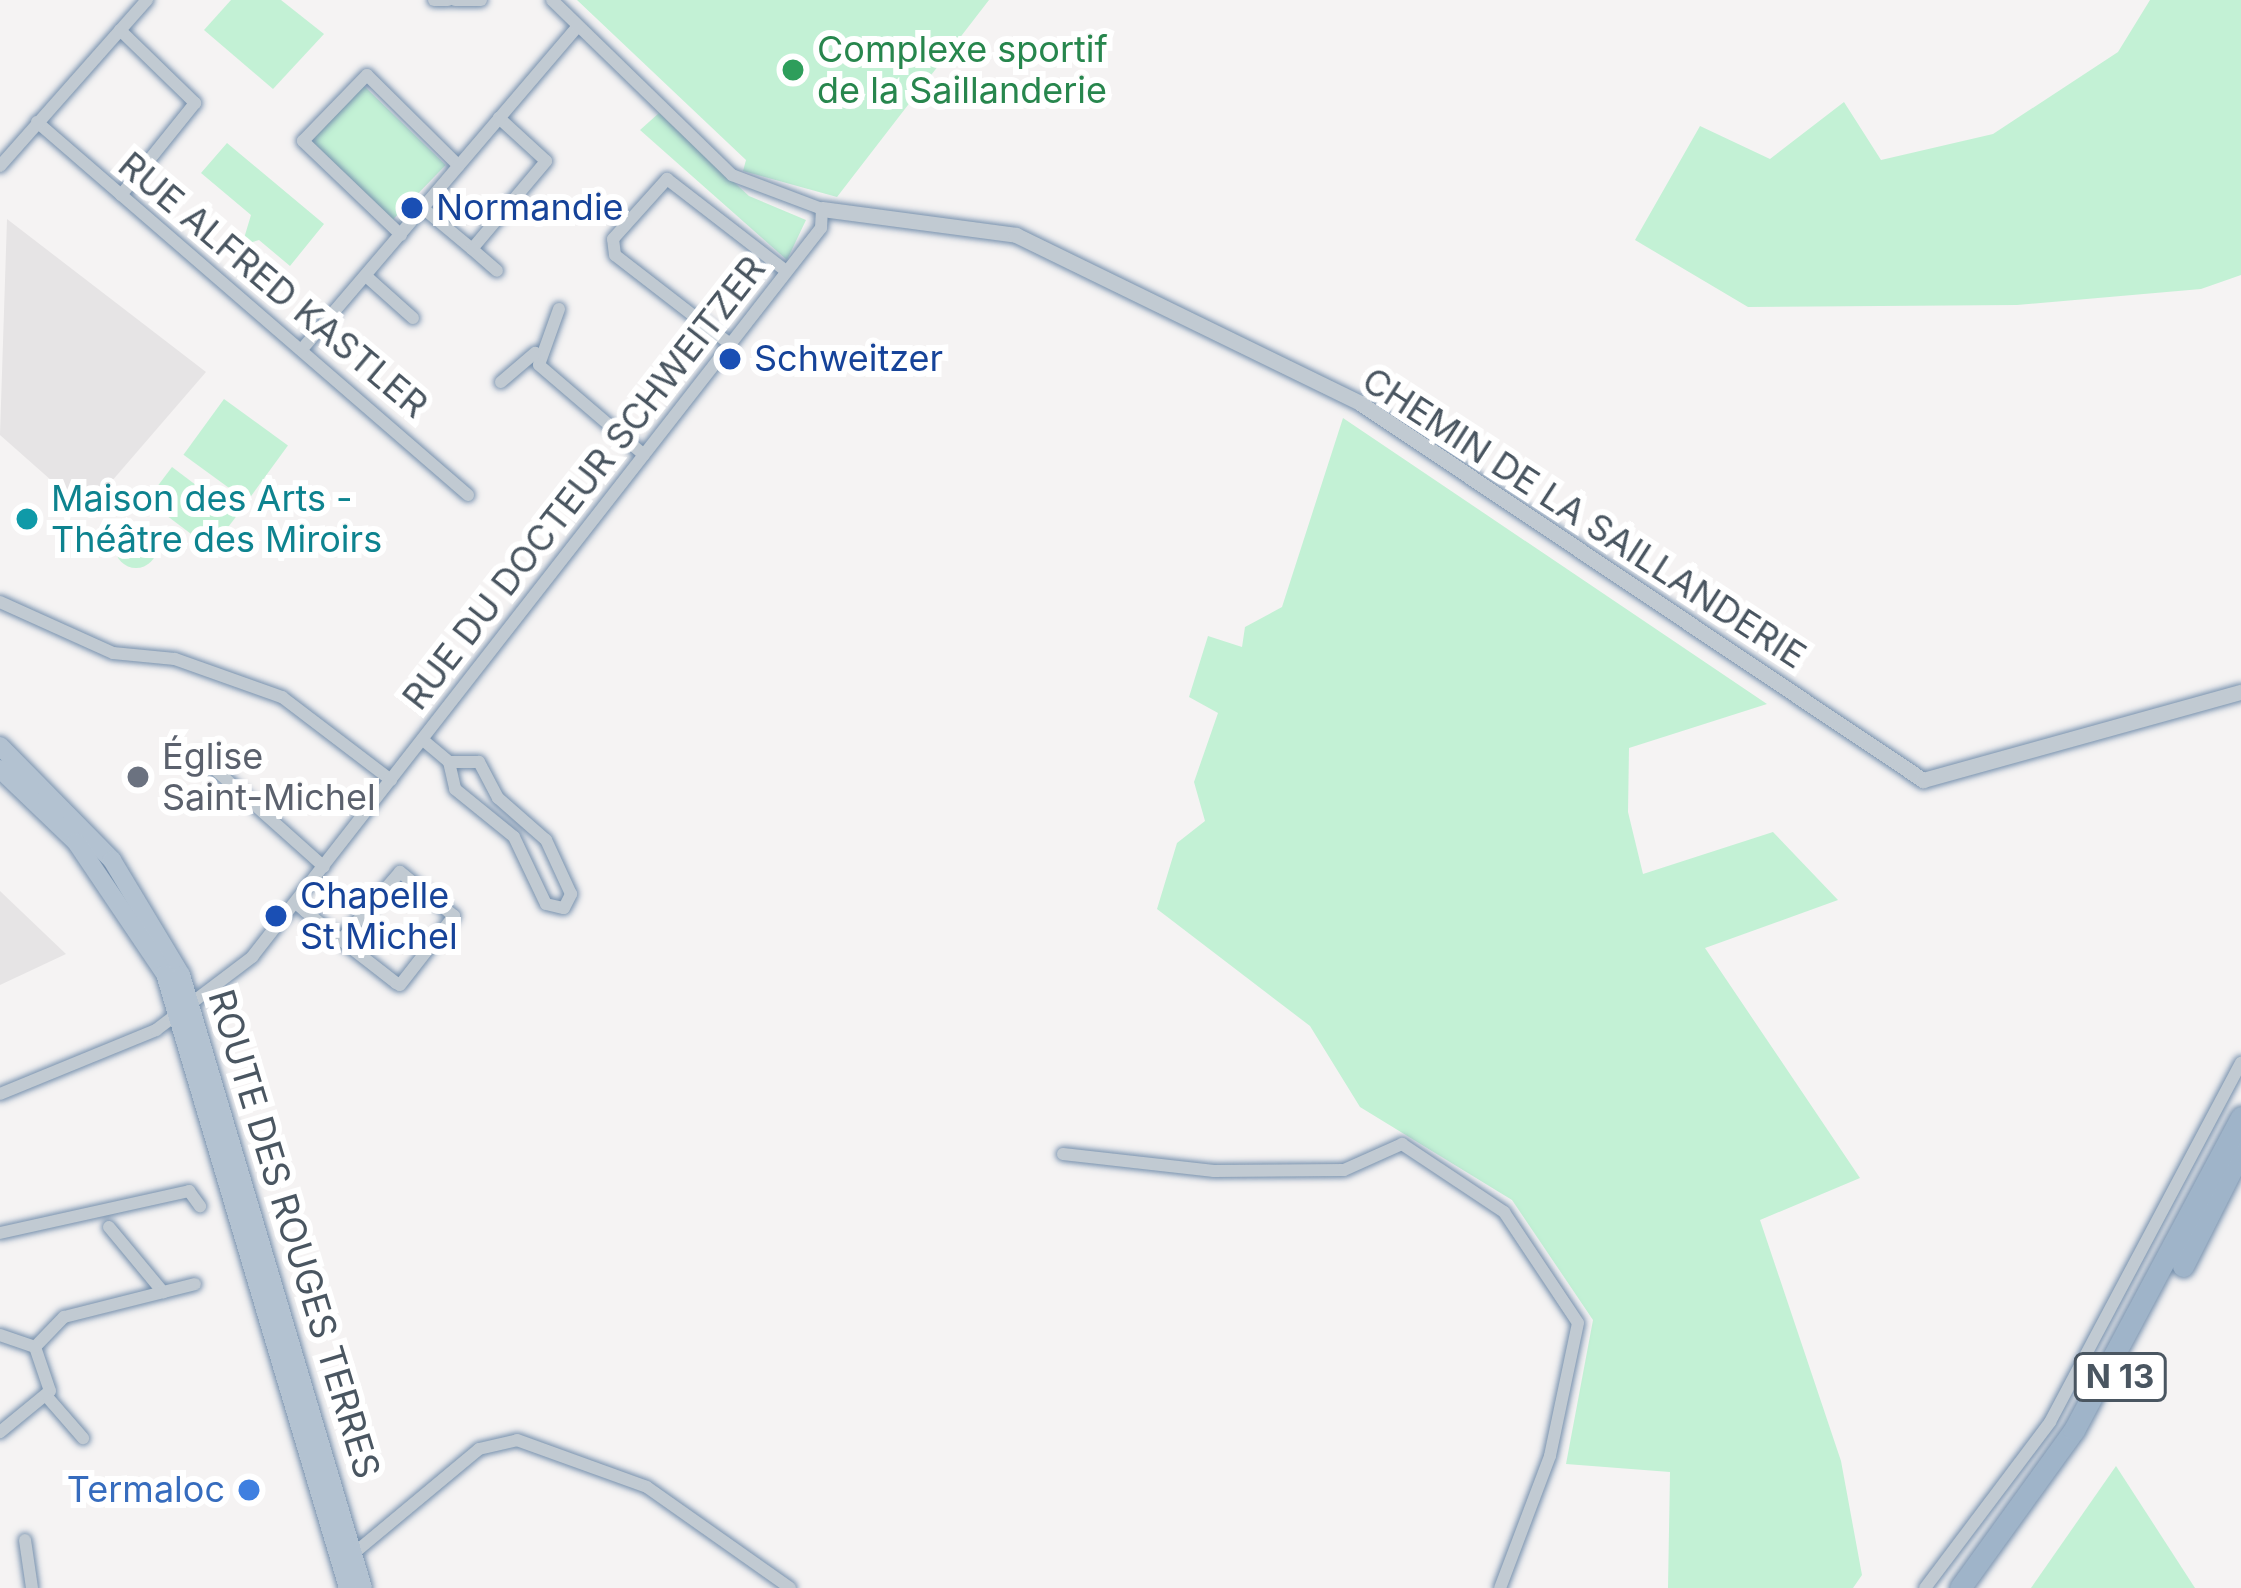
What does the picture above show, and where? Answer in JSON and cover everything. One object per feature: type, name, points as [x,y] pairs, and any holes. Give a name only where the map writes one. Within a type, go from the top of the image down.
[{"type":"highway","name":"N 13","points":[[1960,1588],[2074,1430],[2241,1117]]},
{"type":"highway","name":"N 13","points":[[1974,1588],[2086,1434],[2241,1151]]},
{"type":"main road","name":"ROUTE DES ROUGES TERRES","points":[[0,746],[112,860],[187,1009],[363,1588]]},
{"type":"main road","name":"ROUTE DES ROUGES TERRES","points":[[2,775],[111,887],[187,1009],[348,1588]]},
{"type":"street","points":[[0,166],[148,0]]},
{"type":"street","points":[[434,0],[481,0]]},
{"type":"street","points":[[552,0],[732,175],[822,209]]},
{"type":"street","points":[[303,348],[577,26]]},
{"type":"street","points":[[120,31],[195,103],[121,195]]},
{"type":"street","points":[[401,235],[303,141],[367,74],[459,166]]},
{"type":"street","points":[[472,249],[546,161],[499,118]]},
{"type":"street","name":"RUE ALFRED KASTLER","points":[[38,122],[468,495]]},
{"type":"street","points":[[730,344],[615,255],[613,239],[667,178],[786,271]]},
{"type":"street","points":[[424,208],[497,272]]},
{"type":"street","name":"RUE DU DOCTEUR SCHWEITZER","points":[[0,1094],[187,1009],[297,904],[786,271],[822,209]]},
{"type":"street","name":"CHEMIN DE LA SAILLANDERIE","points":[[822,209],[1016,236],[1360,403],[1923,780],[2241,692]]},
{"type":"street","points":[[366,276],[413,318]]},
{"type":"street","points":[[502,382],[536,353],[559,309]]},
{"type":"street","points":[[536,353],[644,455]]},
{"type":"street","points":[[0,602],[113,653],[175,659],[282,697],[391,780]]},
{"type":"street","points":[[423,740],[448,762],[455,789],[517,841],[546,904],[564,908],[571,894],[546,840],[498,799],[478,762],[448,762]]},
{"type":"street","points":[[200,756],[324,867]]},
{"type":"street","points":[[297,904],[341,940],[400,985],[454,916],[406,873],[341,940]]},
{"type":"street","points":[[1925,1588],[2050,1422],[2241,1063]]},
{"type":"street","points":[[1063,1154],[1214,1171],[1344,1169],[1402,1144],[1504,1212],[1578,1322],[1550,1456],[1500,1588]]},
{"type":"street","points":[[0,1233],[189,1191],[200,1206]]},
{"type":"street","points":[[109,1227],[163,1292]]},
{"type":"street","points":[[35,1347],[56,1321],[195,1284]]},
{"type":"street","points":[[0,1335],[35,1347]]},
{"type":"street","points":[[35,1347],[49,1399],[83,1438]]},
{"type":"street","points":[[0,1432],[49,1399]]},
{"type":"street","points":[[353,1554],[478,1449],[517,1440],[647,1487],[790,1588]]},
{"type":"street","points":[[25,1540],[32,1588]]},
{"type":"shaded area","points":[[7,219],[206,372],[86,511],[0,435]]},
{"type":"shaded area","points":[[0,891],[66,954],[0,985]]},
{"type":"green space","points":[[231,0],[281,0],[324,34],[273,89],[204,30]]},
{"type":"green space","name":"Complexe sportif de la Saillanderie","points":[[577,0],[989,0],[837,197],[743,171],[746,160]]},
{"type":"green space","points":[[2150,0],[2241,0],[2241,275],[2201,289],[2017,305],[1748,307],[1635,240],[1700,126],[1770,159],[1844,102],[1881,160],[1993,134],[2118,52]]},
{"type":"green space","points":[[363,85],[446,165],[392,220],[310,140]]},
{"type":"green space","points":[[659,113],[749,196],[806,220],[787,260],[640,130]]},
{"type":"green space","points":[[227,143],[324,224],[290,266],[259,240],[242,245],[251,215],[201,173]]},
{"type":"green space","points":[[224,399],[288,445],[247,501],[183,455]]},
{"type":"green space","points":[[1343,418],[1767,704],[1629,748],[1628,812],[1643,874],[1773,832],[1838,900],[1705,948],[1860,1178],[1760,1220],[1841,1461],[1862,1575],[1853,1588],[1668,1588],[1670,1472],[1566,1464],[1593,1320],[1512,1200],[1360,1107],[1310,1026],[1157,909],[1177,843],[1205,821],[1194,782],[1218,713],[1189,697],[1208,636],[1242,647],[1245,627],[1282,607]]},
{"type":"green space","points":[[172,467],[237,516],[211,549],[147,501]]},
{"type":"green space","points":[[136,526],[151,532],[157,547],[151,562],[136,568],[121,562],[115,547],[121,532]]},
{"type":"green space","points":[[2116,1466],[2195,1588],[2031,1588]]},
{"type":"place","name":"Complexe sportif de la Saillanderie","points":[[793,70]]},
{"type":"place","name":"Normandie","points":[[412,208]]},
{"type":"place","name":"Schweitzer","points":[[730,359]]},
{"type":"place","name":"Maison des Arts - Théâtre des Miroirs","points":[[27,519]]},
{"type":"place","name":"Église Saint-Michel","points":[[138,777]]},
{"type":"place","name":"Chapelle St Michel","points":[[276,916]]},
{"type":"place","name":"Termaloc","points":[[249,1490]]}]
